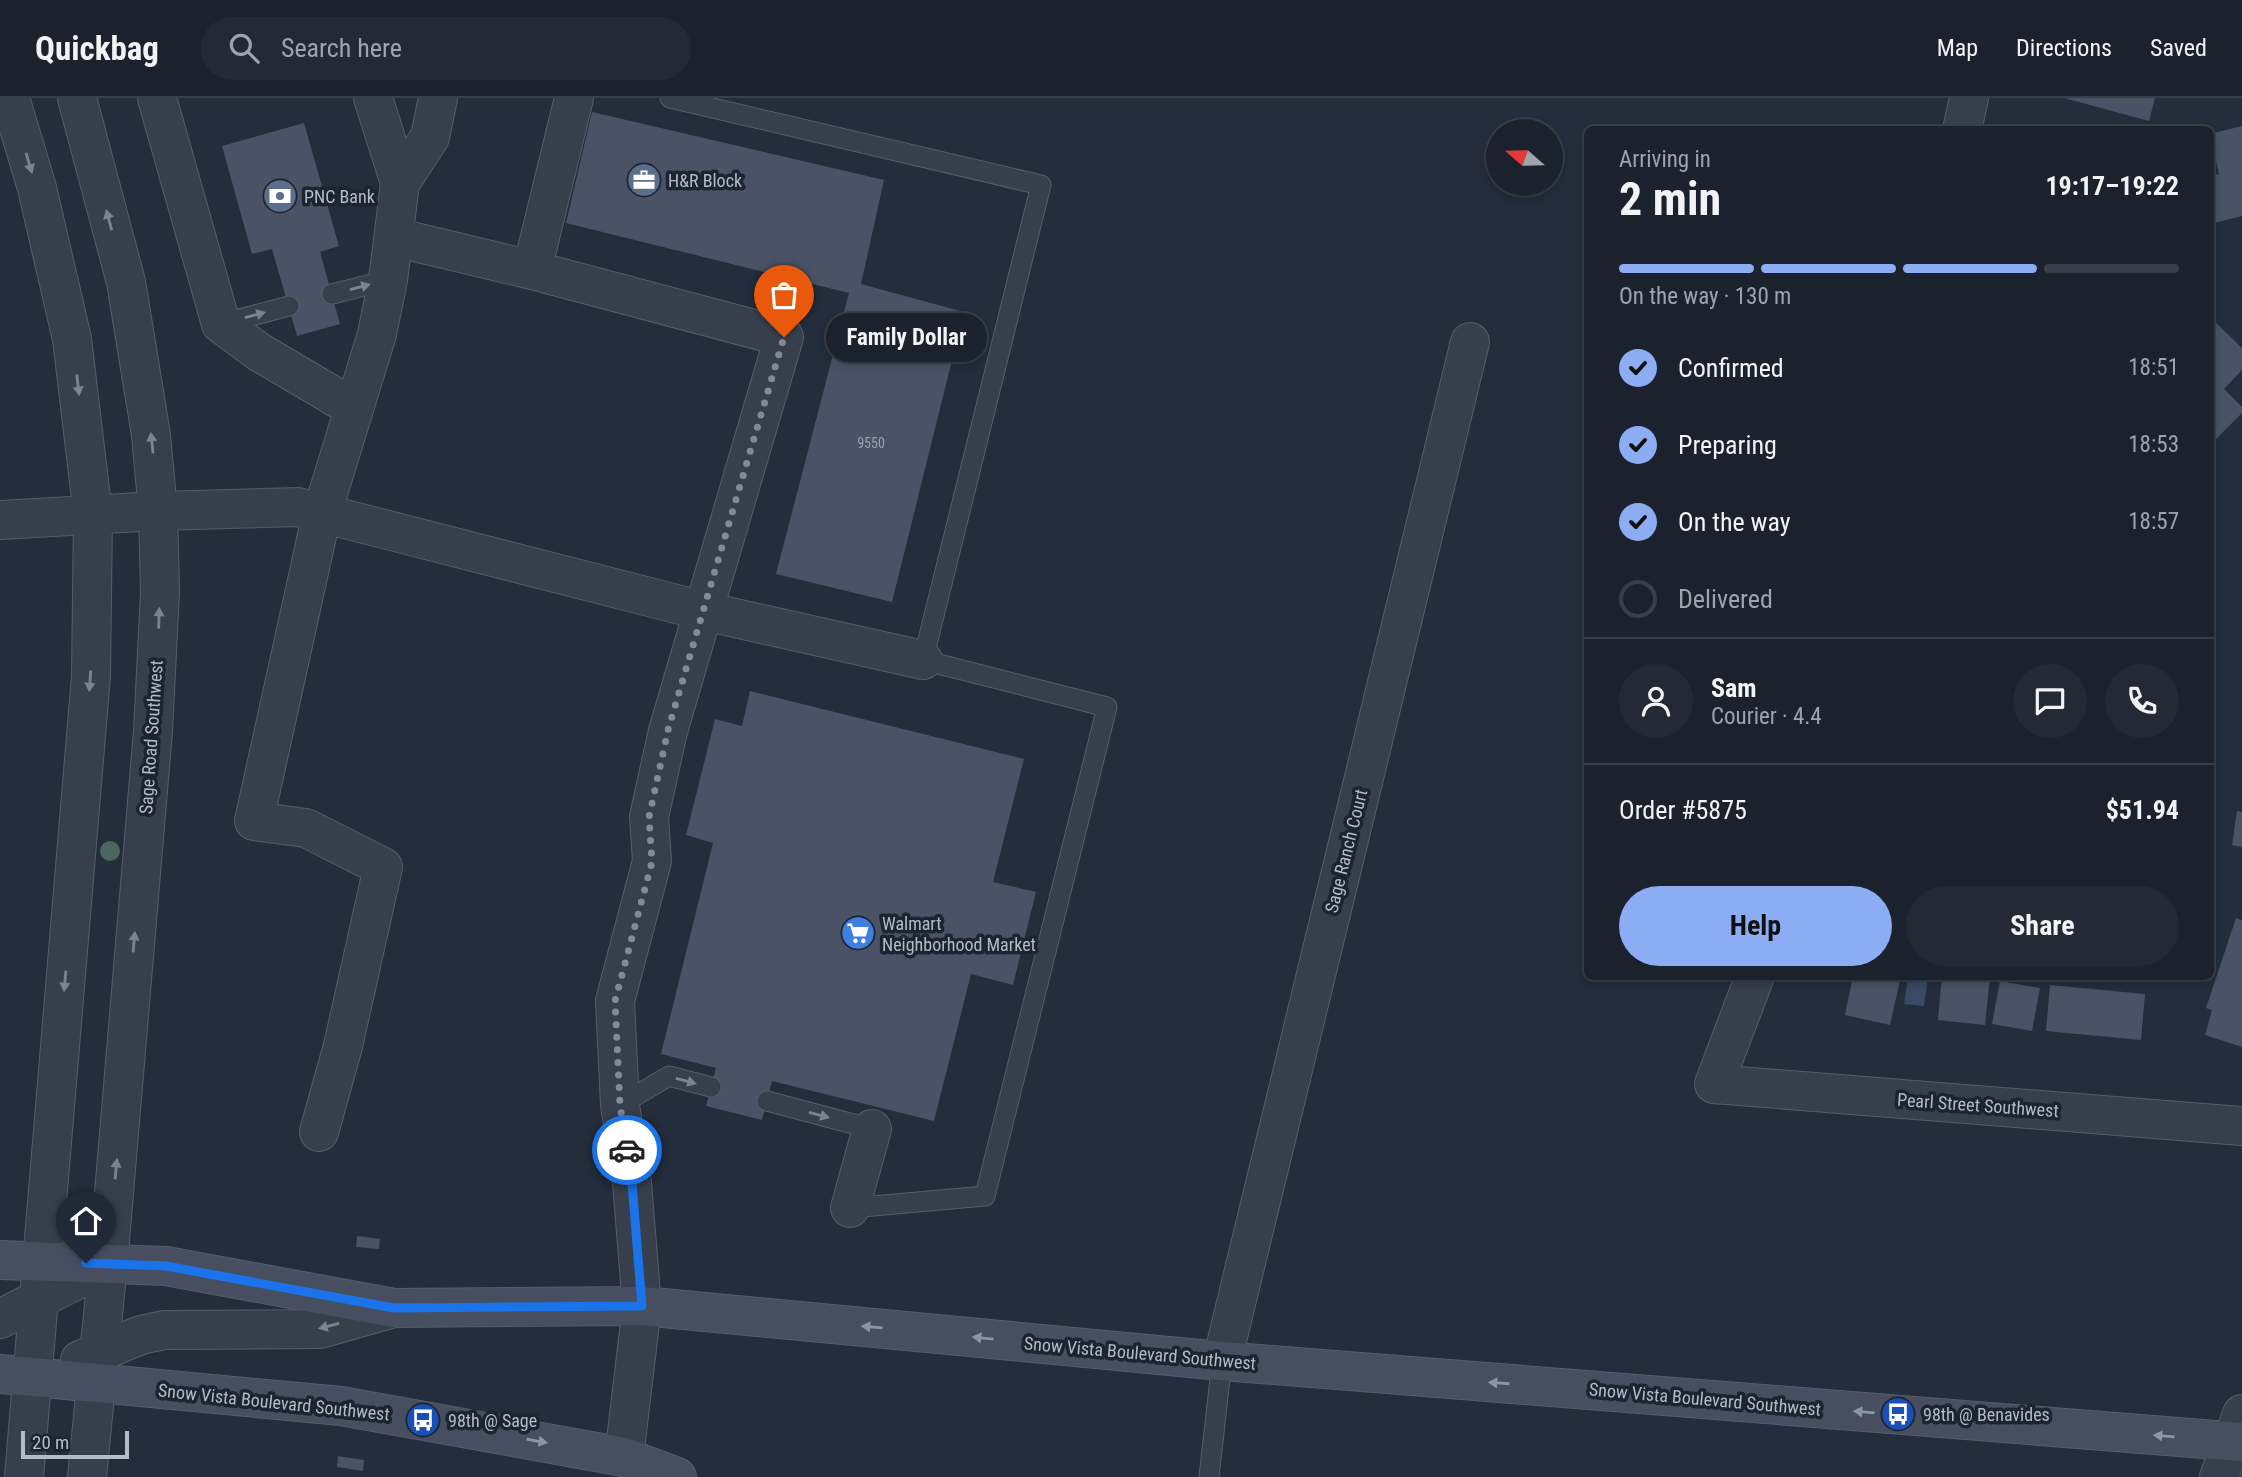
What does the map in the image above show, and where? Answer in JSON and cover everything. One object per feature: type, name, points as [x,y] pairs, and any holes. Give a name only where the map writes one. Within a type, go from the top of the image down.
[{"type":"main road","name":"Snow Vista Boulevard Southwest","points":[[0,1260],[166,1266],[394,1308],[642,1306],[1222,1361],[2239,1432]]},
{"type":"main road","name":"Snow Vista Boulevard Southwest","points":[[16,1376],[98,1368],[341,1406],[677,1477]]},
{"type":"street","points":[[10,98],[37,188],[72,339],[93,514],[91,676],[38,1300],[16,1376],[24,1477]]},
{"type":"street","name":"Sage Road Southwest","points":[[77,98],[126,282],[151,435],[158,511],[160,593],[158,649],[108,1264],[87,1477]]},
{"type":"street","points":[[158,98],[221,324],[259,352],[354,408]]},
{"type":"street","points":[[319,1132],[343,1046],[383,867],[306,828],[254,821],[322,513],[377,334],[388,280],[400,183],[373,98]]},
{"type":"street","points":[[400,183],[430,137],[438,98]]},
{"type":"street","points":[[532,270],[574,98]]},
{"type":"street","points":[[1963,126],[1969,98]]},
{"type":"street","points":[[394,237],[532,270],[784,337],[668,730],[649,817],[652,862],[615,1001],[620,1105],[632,1183],[642,1306],[624,1467]]},
{"type":"street","name":"Sage Ranch Court","points":[[1222,1361],[1469,342]]},
{"type":"street","points":[[0,520],[158,511],[298,507],[704,611],[923,660]]},
{"type":"street","name":"Pearl Street Southwest","points":[[1753,980],[1714,1084],[2242,1126]]},
{"type":"street","points":[[850,1208],[872,1129]]},
{"type":"street","points":[[0,1319],[108,1264]]},
{"type":"street","points":[[98,1368],[141,1335],[164,1330],[320,1329],[394,1308]]},
{"type":"street","points":[[2219,1477],[2239,1432]]},
{"type":"lane","points":[[670,98],[1041,185],[923,660],[1107,706],[985,1196],[850,1208]]},
{"type":"lane","points":[[332,295],[388,280]]},
{"type":"lane","points":[[221,324],[289,306]]},
{"type":"lane","points":[[620,1105],[669,1076],[710,1087]]},
{"type":"lane","points":[[767,1101],[872,1129]]},
{"type":"lane","points":[[1209,1477],[1222,1361]]},
{"type":"water","points":[[1908,980],[1928,980],[1924,1006],[1904,1004]]},
{"type":"building","points":[[2064,98],[2155,98],[2149,121]]},
{"type":"building","points":[[592,112],[884,180],[861,284],[964,312],[892,602],[776,574],[849,293],[566,223]]},
{"type":"building","name":"PNC Bank","points":[[304,123],[339,246],[320,252],[340,324],[297,336],[272,249],[252,254],[222,146]]},
{"type":"building","points":[[2242,126],[2242,216],[2214,223],[2214,176],[2219,174],[2214,152],[2214,133]]},
{"type":"building","points":[[2214,321],[2242,348],[2242,370],[2224,389],[2242,407],[2242,413],[2214,441]]},
{"type":"building","name":"Walmart Neighborhood Market","points":[[750,691],[1024,759],[993,882],[1036,892],[1013,985],[971,974],[934,1121],[772,1081],[762,1120],[706,1106],[716,1068],[661,1054],[713,843],[686,835],[715,719],[742,726]]},
{"type":"building","points":[[2237,811],[2242,812],[2242,847],[2232,845]]},
{"type":"building","points":[[2236,918],[2242,920],[2242,1047],[2205,1035],[2212,1010],[2206,1008]]},
{"type":"building","points":[[1852,980],[1900,980],[1890,1025],[1845,1015]]},
{"type":"building","points":[[1942,980],[1990,980],[1985,1025],[1938,1020]]},
{"type":"building","points":[[2000,981],[2040,988],[2032,1031],[1992,1024]]},
{"type":"building","points":[[2050,985],[2145,994],[2141,1040],[2046,1031]]},
{"type":"building","points":[[357,1236],[380,1239],[379,1249],[356,1247]]},
{"type":"building","points":[[338,1456],[364,1460],[363,1471],[337,1467]]},
{"type":"way so far","points":[[627,1150],[620,1105],[615,1001],[652,862],[649,817],[668,730],[784,337]]},
{"type":"place","name":"H&R Block","points":[[644,180]]},
{"type":"place","name":"PNC Bank","points":[[280,196]]},
{"type":"place","name":"Family Dollar","points":[[784,337]]},
{"type":"place","name":"Walmart Neighborhood Market","points":[[858,933]]},
{"type":"place","name":"98th @ Benavides","points":[[1898,1414]]},
{"type":"place","name":"98th @ Sage","points":[[423,1420]]},
{"type":"route","points":[[86,1263],[166,1266],[394,1308],[642,1306],[627,1150]]}]
